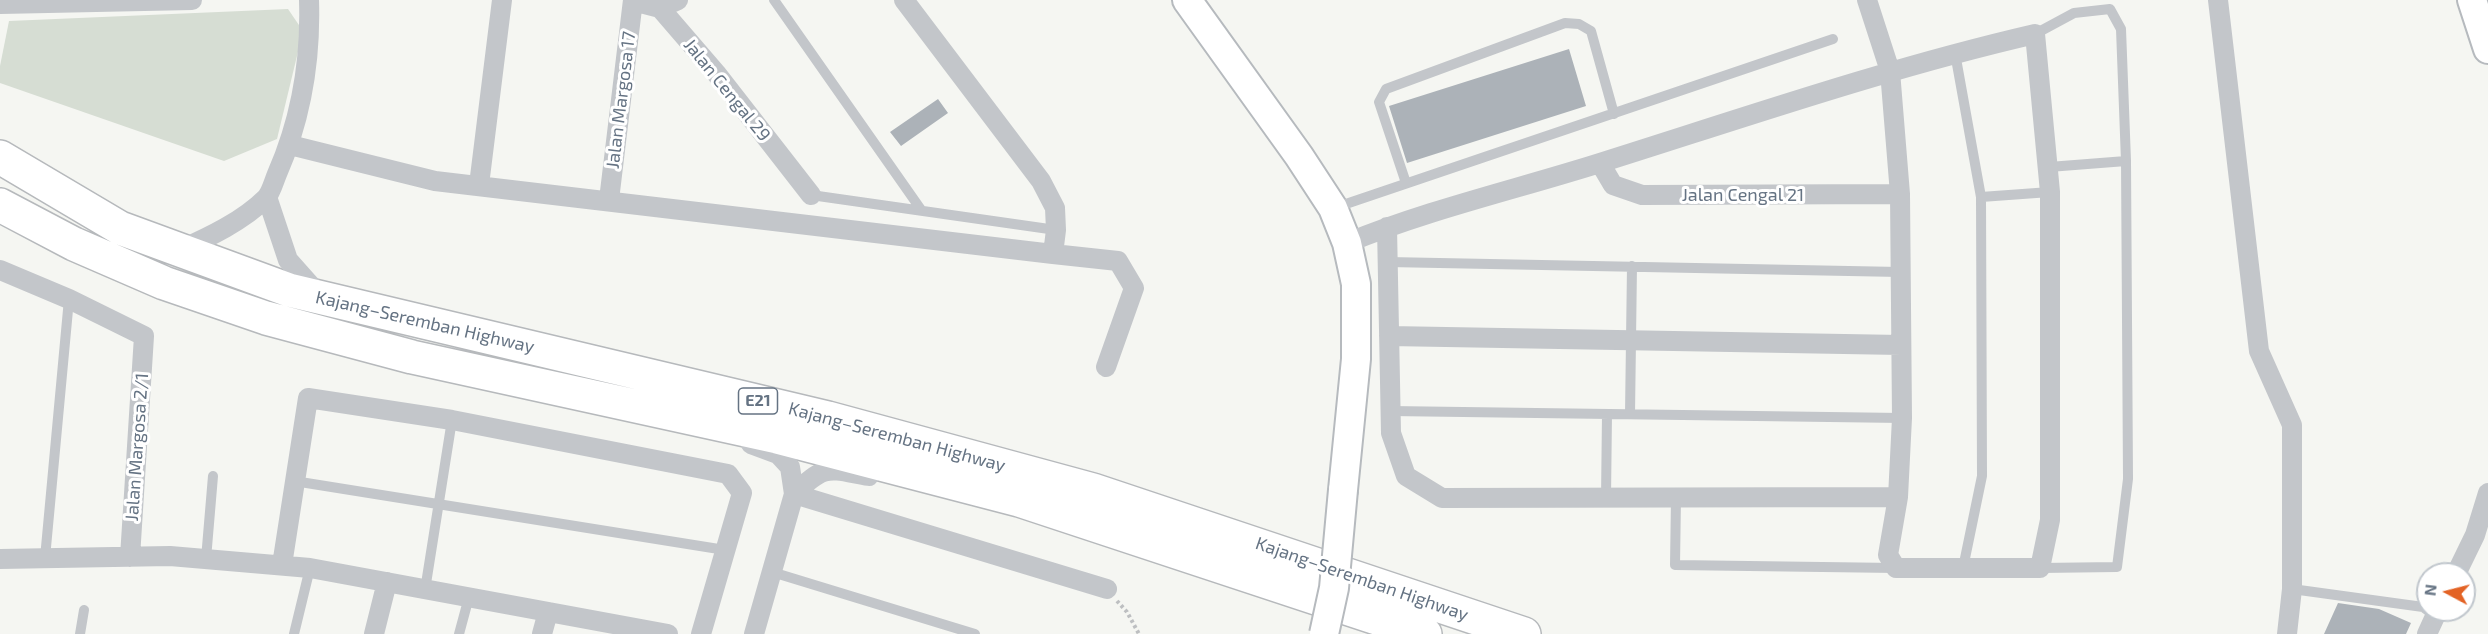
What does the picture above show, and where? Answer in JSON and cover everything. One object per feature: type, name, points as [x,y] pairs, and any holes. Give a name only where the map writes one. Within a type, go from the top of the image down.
[{"type":"highway","name":"Kajang–Seremban Highway","points":[[0,157],[120,228],[289,290],[828,418],[1093,490],[1524,634]]},
{"type":"highway","name":"Kajang–Seremban Highway","points":[[0,205],[74,244],[154,279],[266,318],[412,357],[777,437],[1019,500],[1425,634]]},
{"type":"street","points":[[0,4],[192,0]]},
{"type":"street","points":[[180,250],[217,234],[267,197],[290,145],[301,100],[310,38],[309,0]]},
{"type":"street","points":[[633,1],[660,8],[678,0]]},
{"type":"street","points":[[904,0],[1041,181],[1055,208],[1056,230],[1053,254]]},
{"type":"street","points":[[1187,0],[1299,156],[1333,208],[1347,243],[1356,284],[1356,359],[1334,588],[1324,634]]},
{"type":"street","points":[[1347,243],[1387,227],[1600,163],[1890,71],[2035,34],[2050,192],[2050,520],[2040,568],[1896,568],[1888,555],[1898,497],[1902,418],[1900,194],[1890,71],[1867,0]]},
{"type":"street","points":[[2218,0],[2259,351],[2292,425],[2292,589],[2287,634]]},
{"type":"street","points":[[2472,0],[2488,49]]},
{"type":"street","points":[[478,185],[495,1]]},
{"type":"street","name":"Jalan Margosa 17","points":[[609,200],[633,1]]},
{"type":"street","name":"Jalan Cengal 29","points":[[660,8],[716,73],[811,195]]},
{"type":"street","points":[[290,145],[435,181],[1118,261],[1134,288],[1106,367]]},
{"type":"street","name":"Jalan Cengal 21","points":[[1600,163],[1613,185],[1642,195],[1900,194]]},
{"type":"street","points":[[267,197],[288,260],[320,297]]},
{"type":"street","points":[[1387,227],[1391,433],[1406,476],[1442,498],[1898,497]]},
{"type":"street","points":[[0,270],[69,299]]},
{"type":"street","name":"Jalan Margosa 2/1","points":[[69,299],[144,336],[130,557]]},
{"type":"street","points":[[1389,336],[1901,345]]},
{"type":"street","points":[[282,565],[308,398],[452,420],[728,474],[742,493],[701,634]]},
{"type":"street","points":[[657,410],[778,454],[790,467],[794,494],[754,634]]},
{"type":"street","points":[[794,494],[815,474],[830,469],[1019,500]]},
{"type":"street","points":[[2462,562],[2475,535],[2488,493]]},
{"type":"street","points":[[794,494],[1107,589]]},
{"type":"street","points":[[0,559],[170,556],[310,568],[548,612],[628,631],[668,634]]},
{"type":"street","points":[[374,634],[387,582]]},
{"type":"street","points":[[542,634],[548,612]]},
{"type":"lane","points":[[774,0],[922,211]]},
{"type":"lane","points":[[2035,34],[2074,13],[2110,9],[2121,29],[2126,161],[2128,479],[2117,567],[2040,568]]},
{"type":"lane","points":[[1406,183],[1379,102],[1386,89],[1565,23],[1579,24],[1591,31],[1614,114]]},
{"type":"lane","points":[[1333,208],[1833,39]]},
{"type":"lane","points":[[1955,53],[1980,197],[1982,476],[1963,568]]},
{"type":"lane","points":[[2049,167],[2126,161]]},
{"type":"lane","points":[[1980,197],[2050,192]]},
{"type":"lane","points":[[811,195],[1056,230]]},
{"type":"lane","points":[[1388,262],[1900,272]]},
{"type":"lane","points":[[1630,414],[1632,266]]},
{"type":"lane","points":[[45,558],[69,299]]},
{"type":"lane","points":[[1390,411],[1902,418]]},
{"type":"lane","points":[[1606,498],[1607,414]]},
{"type":"lane","points":[[425,590],[452,420]]},
{"type":"lane","points":[[206,559],[213,476]]},
{"type":"lane","points":[[294,481],[725,550]]},
{"type":"lane","points":[[1676,498],[1675,565],[1896,568]]},
{"type":"lane","points":[[294,634],[310,568]]},
{"type":"lane","points":[[772,572],[975,634]]},
{"type":"lane","points":[[2292,589],[2416,606]]},
{"type":"lane","points":[[459,634],[469,597]]},
{"type":"lane","points":[[80,634],[84,610]]},
{"type":"path","points":[[1107,589],[1127,612],[1138,634]]},
{"type":"shaded area","points":[[288,9],[303,31],[277,139],[224,161],[0,83],[0,66],[9,21]]},
{"type":"building","points":[[1569,49],[1586,106],[1407,163],[1389,106]]},
{"type":"building","points":[[938,99],[948,113],[901,146],[890,132]]},
{"type":"building","points":[[2338,603],[2379,609],[2411,623],[2406,634],[2324,634]]}]
